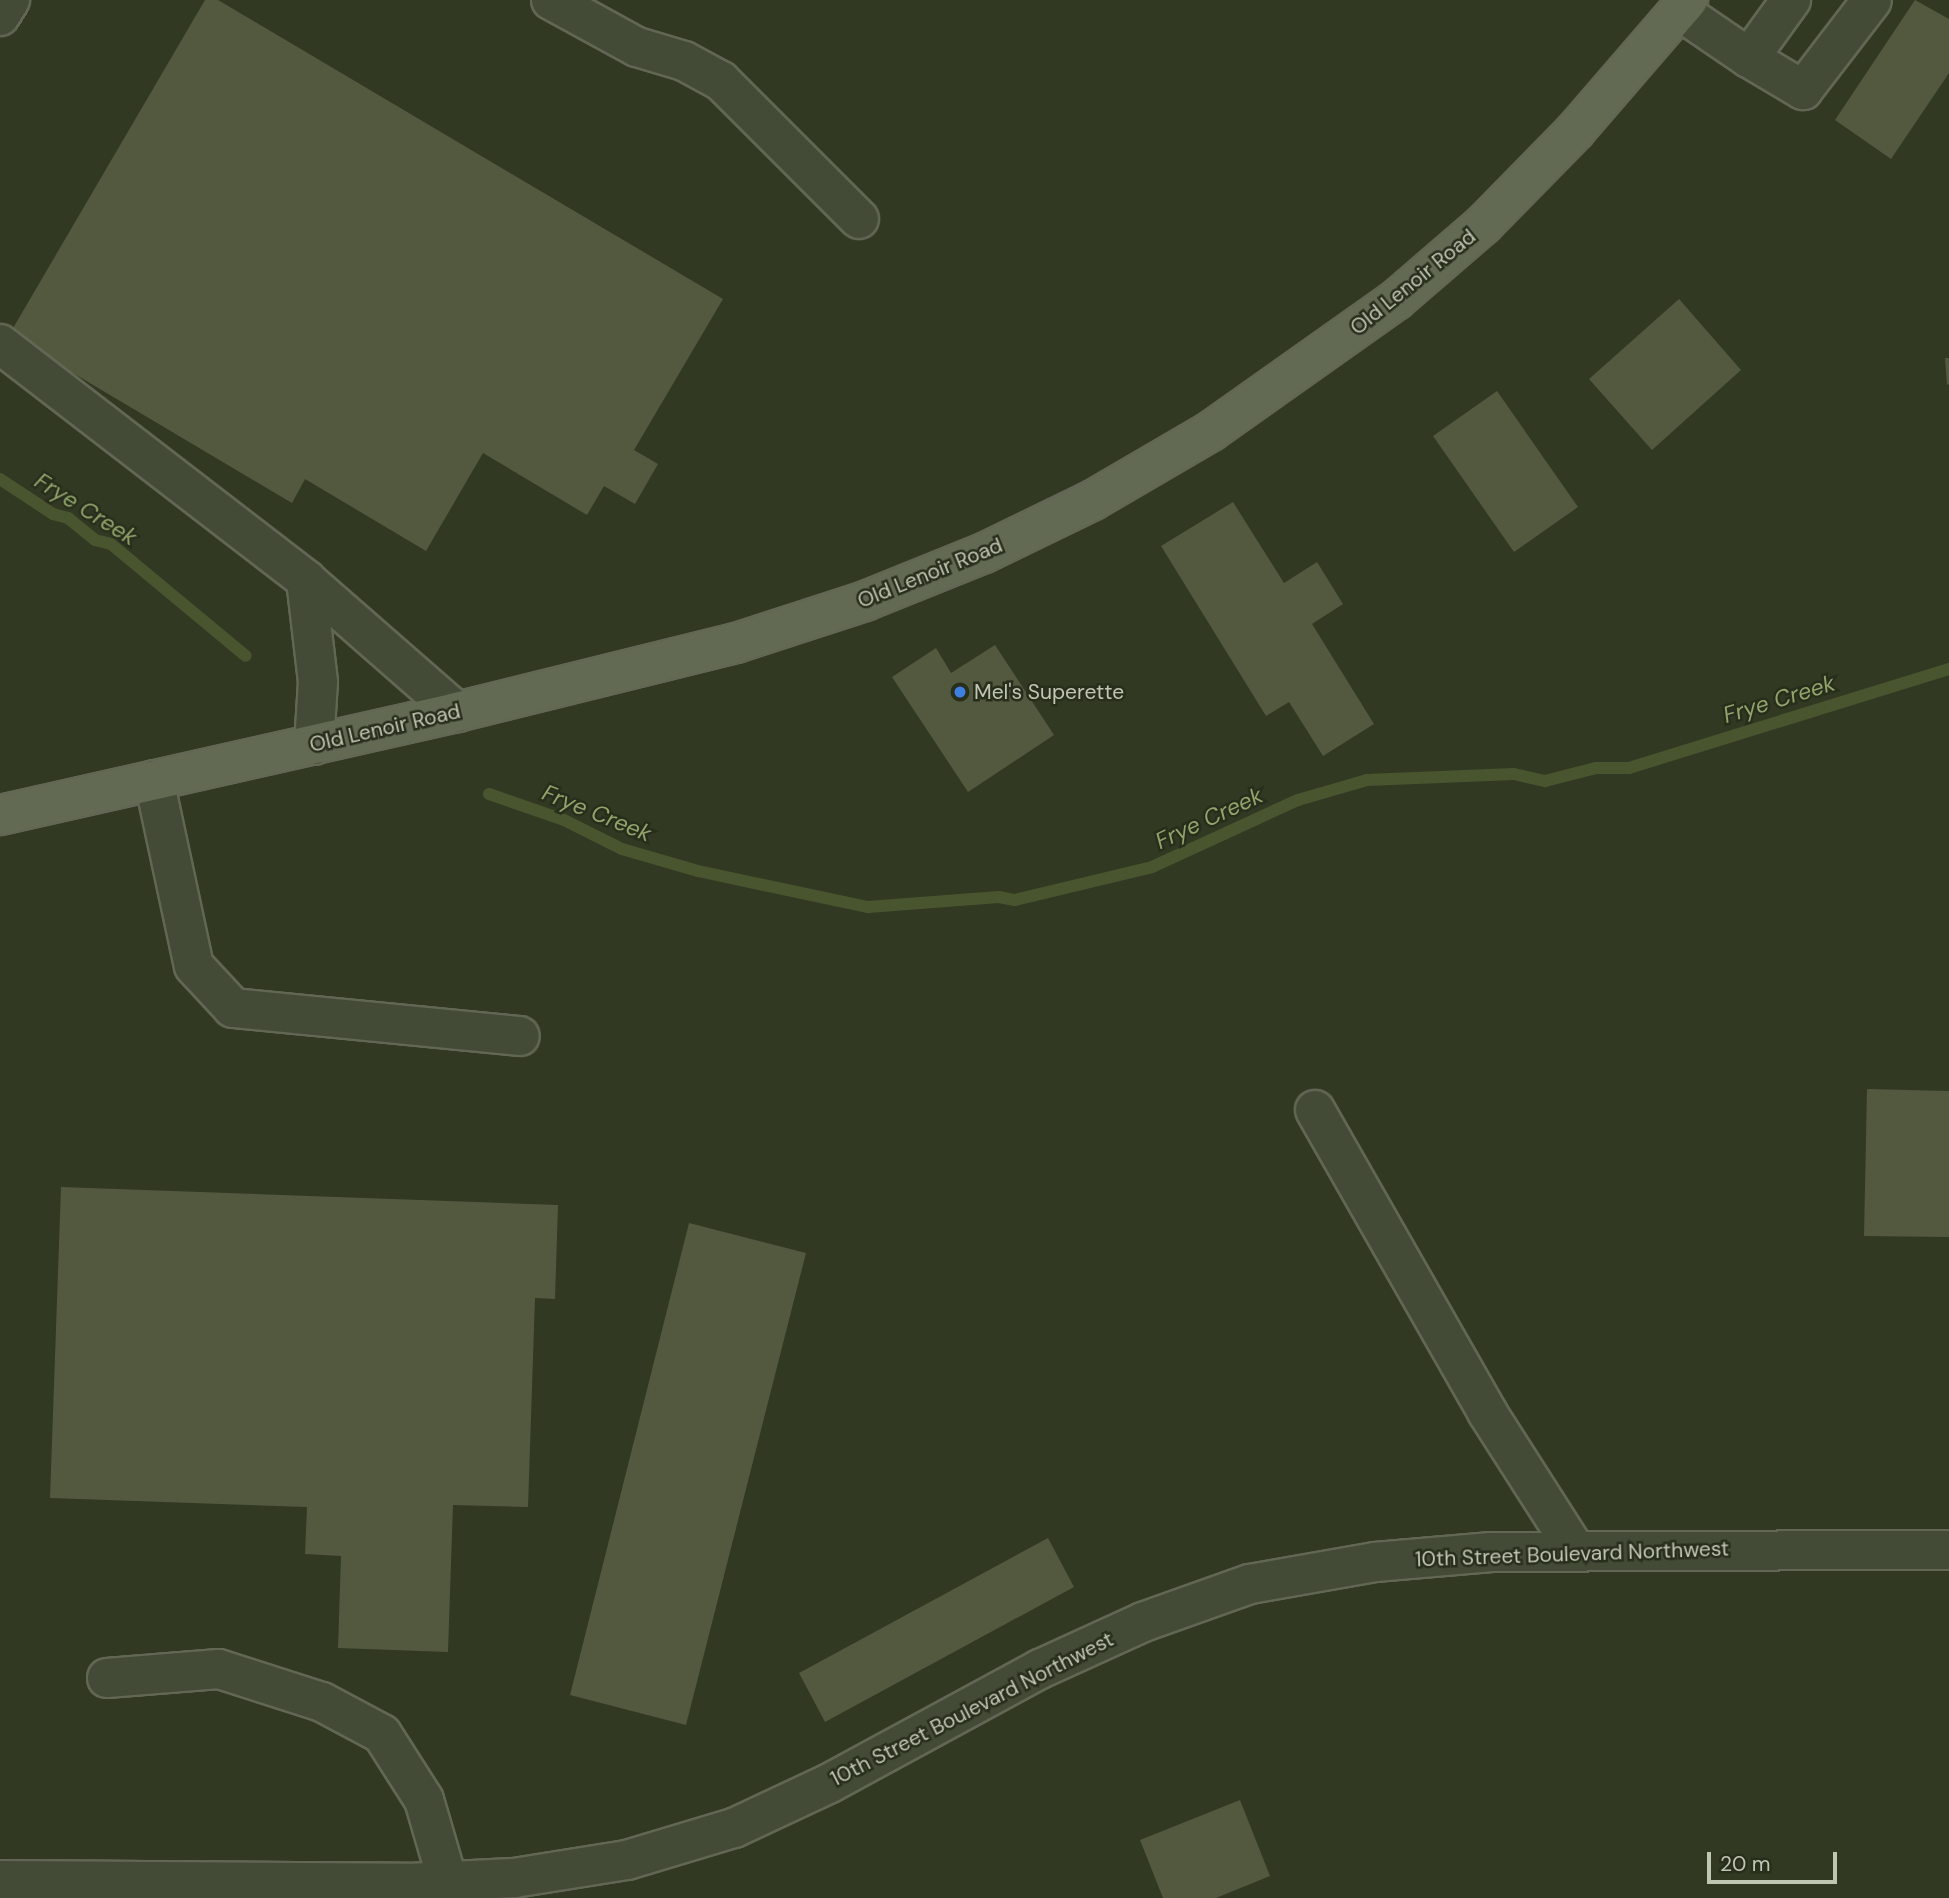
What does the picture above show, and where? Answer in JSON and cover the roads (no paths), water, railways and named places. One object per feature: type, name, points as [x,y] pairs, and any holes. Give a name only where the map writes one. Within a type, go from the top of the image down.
[{"type":"main road","name":"Old Lenoir Road","points":[[0,815],[457,712],[736,643],[865,601],[984,553],[1093,500],[1211,431],[1396,300],[1483,225],[1575,131],[1684,5]]},
{"type":"street","points":[[0,16],[10,0]]},
{"type":"street","points":[[551,0],[637,47],[684,61],[721,80],[859,219]]},
{"type":"street","points":[[1749,58],[1791,0]]},
{"type":"street","points":[[1684,5],[1749,58],[1803,90],[1872,0]]},
{"type":"street","points":[[0,344],[306,580],[457,712]]},
{"type":"street","points":[[306,580],[318,682],[314,744]]},
{"type":"street","points":[[154,780],[194,966],[233,1008],[520,1037]]},
{"type":"street","points":[[1315,1110],[1487,1412],[1576,1551]]},
{"type":"street","name":"10th Street Boulevard Northwest","points":[[0,1880],[448,1882],[514,1878],[627,1860],[734,1828],[830,1783],[1040,1669],[1143,1622],[1250,1584],[1375,1562],[1576,1551],[1949,1550]]},
{"type":"street","points":[[107,1678],[219,1669],[322,1702],[382,1734],[424,1800],[448,1882]]},
{"type":"waterway","name":"Frye Creek","points":[[0,479],[53,514],[68,518],[95,540],[111,544],[246,656]]},
{"type":"waterway","name":"Frye Creek","points":[[489,794],[564,820],[622,849],[698,871],[868,907],[999,897],[1015,900],[1152,867],[1298,800],[1367,780],[1514,774],[1545,781],[1596,768],[1629,768],[1949,669]]},
{"type":"place","name":"Mel's Superette","points":[[960,692]]}]
